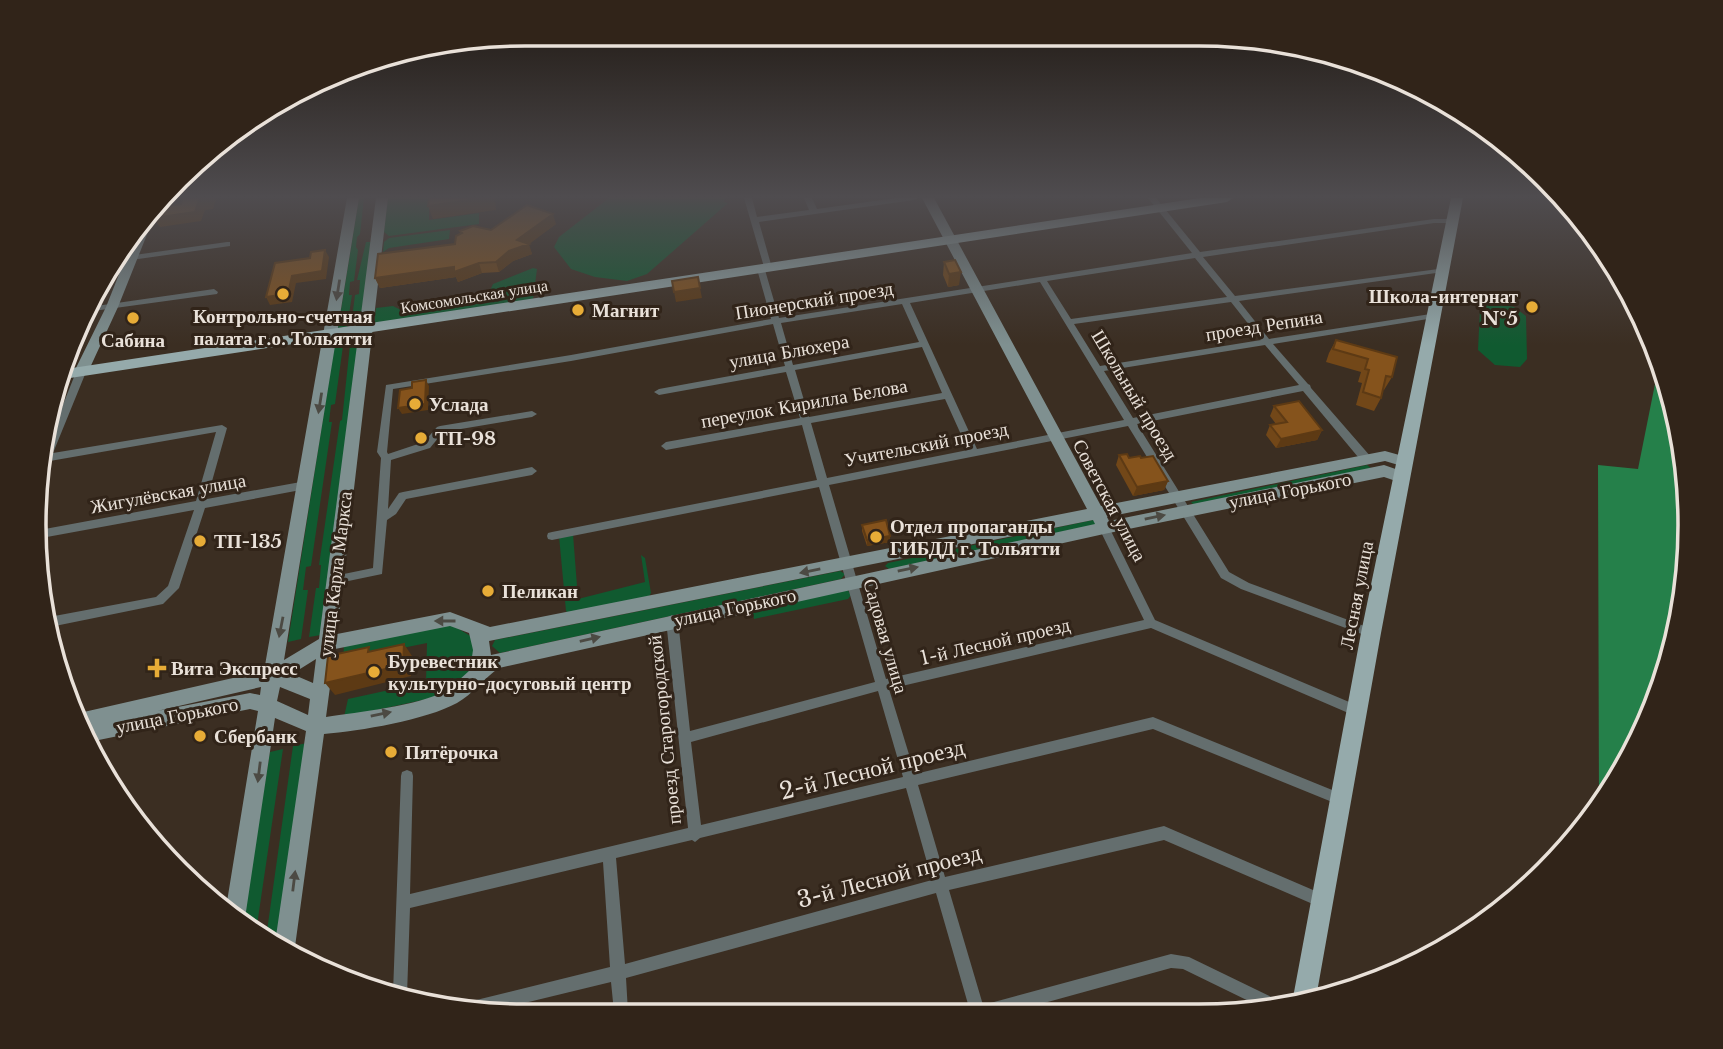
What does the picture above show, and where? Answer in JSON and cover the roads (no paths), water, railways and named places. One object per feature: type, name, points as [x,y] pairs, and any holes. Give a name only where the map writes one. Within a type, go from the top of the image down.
[{"type":"main road","points":[[81,372],[112,307],[136,247]]},
{"type":"main road","name":"улица Карла Маркса","points":[[237,908],[272,677],[345,247]]},
{"type":"main road","name":"улица Карла Маркса","points":[[286,940],[327,643],[376,247]]},
{"type":"main road","name":"Комсомольская улица","points":[[70,373],[365,331],[903,247]]},
{"type":"main road","name":"Советская улица","points":[[953,247],[1101,521]]},
{"type":"main road","name":"Лесная улица","points":[[1305,991],[1371,633],[1448,247]]},
{"type":"main road","name":"улица Горького","points":[[1181,505],[1385,456],[1404,470]]},
{"type":"main road","name":"улица Горького","points":[[87,719],[272,677],[327,643],[450,619],[476,631],[490,634],[847,564],[1181,505],[1384,471],[1404,470]]},
{"type":"main road","name":"улица Горького","points":[[93,732],[238,702],[268,704],[314,728],[447,699],[479,670],[495,661],[852,582],[1101,521]]},
{"type":"main road","points":[[476,631],[480,636],[482,659],[479,670]]},
{"type":"main road","points":[[272,677],[293,682],[320,695]]},
{"type":"street","points":[[126,259],[207,247]]},
{"type":"street","name":"Садовая улица","points":[[760,247],[776,321],[974,1004]]},
{"type":"street","points":[[1191,247],[1367,460]]},
{"type":"street","name":"Пионерский проезд","points":[[386,458],[382,452],[389,387],[776,321],[1253,247]]},
{"type":"street","points":[[1070,322],[1443,270]]},
{"type":"street","name":"Школьный проезд","points":[[1042,279],[1225,575],[1245,586],[1371,633]]},
{"type":"street","points":[[97,309],[215,292]]},
{"type":"street","points":[[905,301],[974,453]]},
{"type":"street","name":"проезд Репина","points":[[1099,369],[1434,315]]},
{"type":"street","name":"улица Блюхера","points":[[659,392],[925,344]]},
{"type":"street","points":[[53,442],[81,372]]},
{"type":"street","name":"Учительский проезд","points":[[552,536],[1307,387]]},
{"type":"street","name":"переулок Кирилла Белова","points":[[666,446],[948,395]]},
{"type":"street","points":[[334,580],[378,571],[386,458],[401,455],[411,447],[427,445],[440,429],[531,414]]},
{"type":"street","points":[[51,457],[222,428],[204,494],[198,505],[173,588],[159,601],[56,621]]},
{"type":"street","points":[[383,517],[392,511],[402,495],[532,471]]},
{"type":"street","name":"Жигулёвская улица","points":[[46,533],[306,485]]},
{"type":"street","name":"Советская улица","points":[[1101,521],[1152,623]]},
{"type":"street","name":"проезд Старогородской","points":[[672,620],[695,835]]},
{"type":"street","points":[[1152,623],[1357,711]]},
{"type":"street","name":"1-й Лесной проезд","points":[[684,738],[882,685],[1152,623]]},
{"type":"street","name":"2-й Лесной проезд","points":[[403,903],[609,856],[1153,723],[1342,800]]},
{"type":"street","points":[[400,987],[407,776]]},
{"type":"street","name":"3-й Лесной проезд","points":[[496,1002],[617,973],[940,885],[1164,833],[1322,901]]},
{"type":"street","points":[[609,856],[620,1004]]},
{"type":"street","points":[[1011,1004],[1171,961],[1184,962],[1261,999]]},
{"type":"place","name":"Контрольно-счетная палата г.о. Тольятти","points":[[283,294]]},
{"type":"place","name":"Школа-интернат №5","points":[[1532,307]]},
{"type":"place","name":"Магнит","points":[[578,310]]},
{"type":"place","name":"Сабина","points":[[133,318]]},
{"type":"place","name":"Услада","points":[[415,404]]},
{"type":"place","name":"ТП-98","points":[[421,438]]},
{"type":"place","name":"Отдел пропаганды ГИБДД г. Тольятти","points":[[876,537]]},
{"type":"place","name":"ТП-135","points":[[200,541]]},
{"type":"place","name":"Пеликан","points":[[488,591]]},
{"type":"place","name":"Вита Экспресс","points":[[157,668]]},
{"type":"place","name":"Буревестник культурно-досуговый центр","points":[[374,672]]},
{"type":"place","name":"Сбербанк","points":[[200,736]]},
{"type":"place","name":"Пятёрочка","points":[[391,752]]}]
